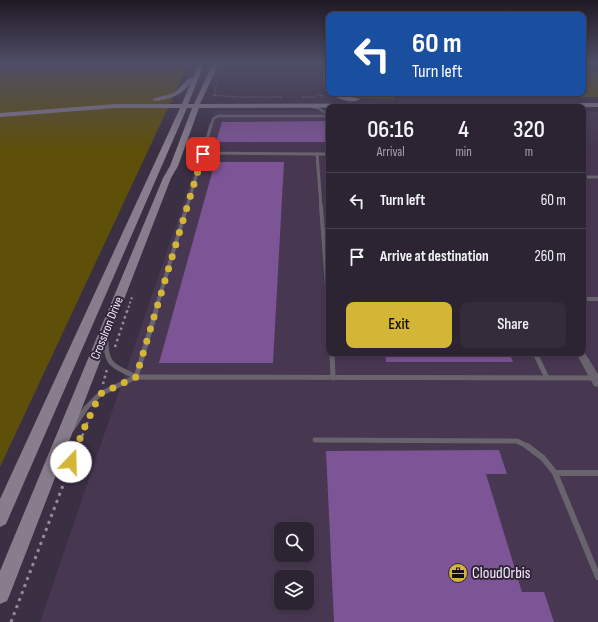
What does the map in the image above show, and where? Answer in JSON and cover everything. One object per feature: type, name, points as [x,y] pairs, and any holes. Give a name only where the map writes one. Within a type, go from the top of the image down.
[{"type":"main road","points":[[0,114],[160,98],[173,96],[181,92]]},
{"type":"main road","name":"CrossIron Drive","points":[[0,594],[106,328],[167,178],[174,166],[183,122],[185,103],[190,92]]},
{"type":"main road","name":"CrossIron Drive","points":[[0,518],[183,122],[197,103],[202,92]]},
{"type":"main road","points":[[206,92],[207,95],[244,101]]},
{"type":"main road","points":[[303,101],[325,94]]},
{"type":"main road","points":[[334,96],[389,104]]},
{"type":"main road","points":[[80,101],[114,103],[303,101],[442,104],[598,101]]},
{"type":"main road","points":[[114,103],[175,112],[183,122],[195,120],[203,110],[228,105],[303,101],[335,104]]},
{"type":"main road","points":[[197,103],[228,105]]},
{"type":"main road","points":[[375,104],[384,103]]},
{"type":"main road","points":[[586,105],[598,105]]},
{"type":"street","points":[[583,356],[597,380]]},
{"type":"lane","points":[[303,101],[326,113]]},
{"type":"lane","points":[[136,377],[213,119],[218,116],[326,115]]},
{"type":"lane","points":[[203,154],[326,154]]},
{"type":"lane","points":[[318,154],[326,273]]},
{"type":"lane","points":[[586,177],[598,177]]},
{"type":"lane","points":[[586,299],[598,299]]},
{"type":"lane","points":[[106,328],[106,353],[110,363],[136,377]]},
{"type":"lane","points":[[332,356],[333,378]]},
{"type":"lane","points":[[536,356],[547,378]]},
{"type":"lane","points":[[62,439],[75,426],[86,408],[100,394],[136,377],[547,378],[597,380]]},
{"type":"lane","points":[[315,440],[517,441],[532,448],[555,473],[598,577]]},
{"type":"lane","points":[[555,473],[598,473]]},
{"type":"path","points":[[303,101],[325,94]]},
{"type":"path","points":[[213,96],[287,97]]},
{"type":"path","points":[[100,394],[110,363]]},
{"type":"path","points":[[11,622],[82,433],[90,416]]},
{"type":"shaded area","points":[[0,92],[175,92],[0,467]]},
{"type":"shaded area","points":[[586,92],[598,92],[598,97],[394,97],[394,99],[346,96],[586,96]]},
{"type":"shaded area","points":[[586,110],[590,112],[598,112],[598,622],[40,622],[215,111],[326,111],[326,356],[586,356]]},
{"type":"building","points":[[326,121],[326,142],[216,142],[222,122]]},
{"type":"building","points":[[215,162],[284,162],[273,363],[159,363]]},
{"type":"building","points":[[385,356],[510,356],[513,362],[386,362]]},
{"type":"building","points":[[499,450],[507,474],[486,474],[522,592],[544,592],[554,622],[334,622],[326,451]]},
{"type":"place","name":"CloudOrbis","points":[[458,573]]},
{"type":"route","points":[[71,462],[82,433],[100,394],[120,383],[136,377],[203,154]]}]
